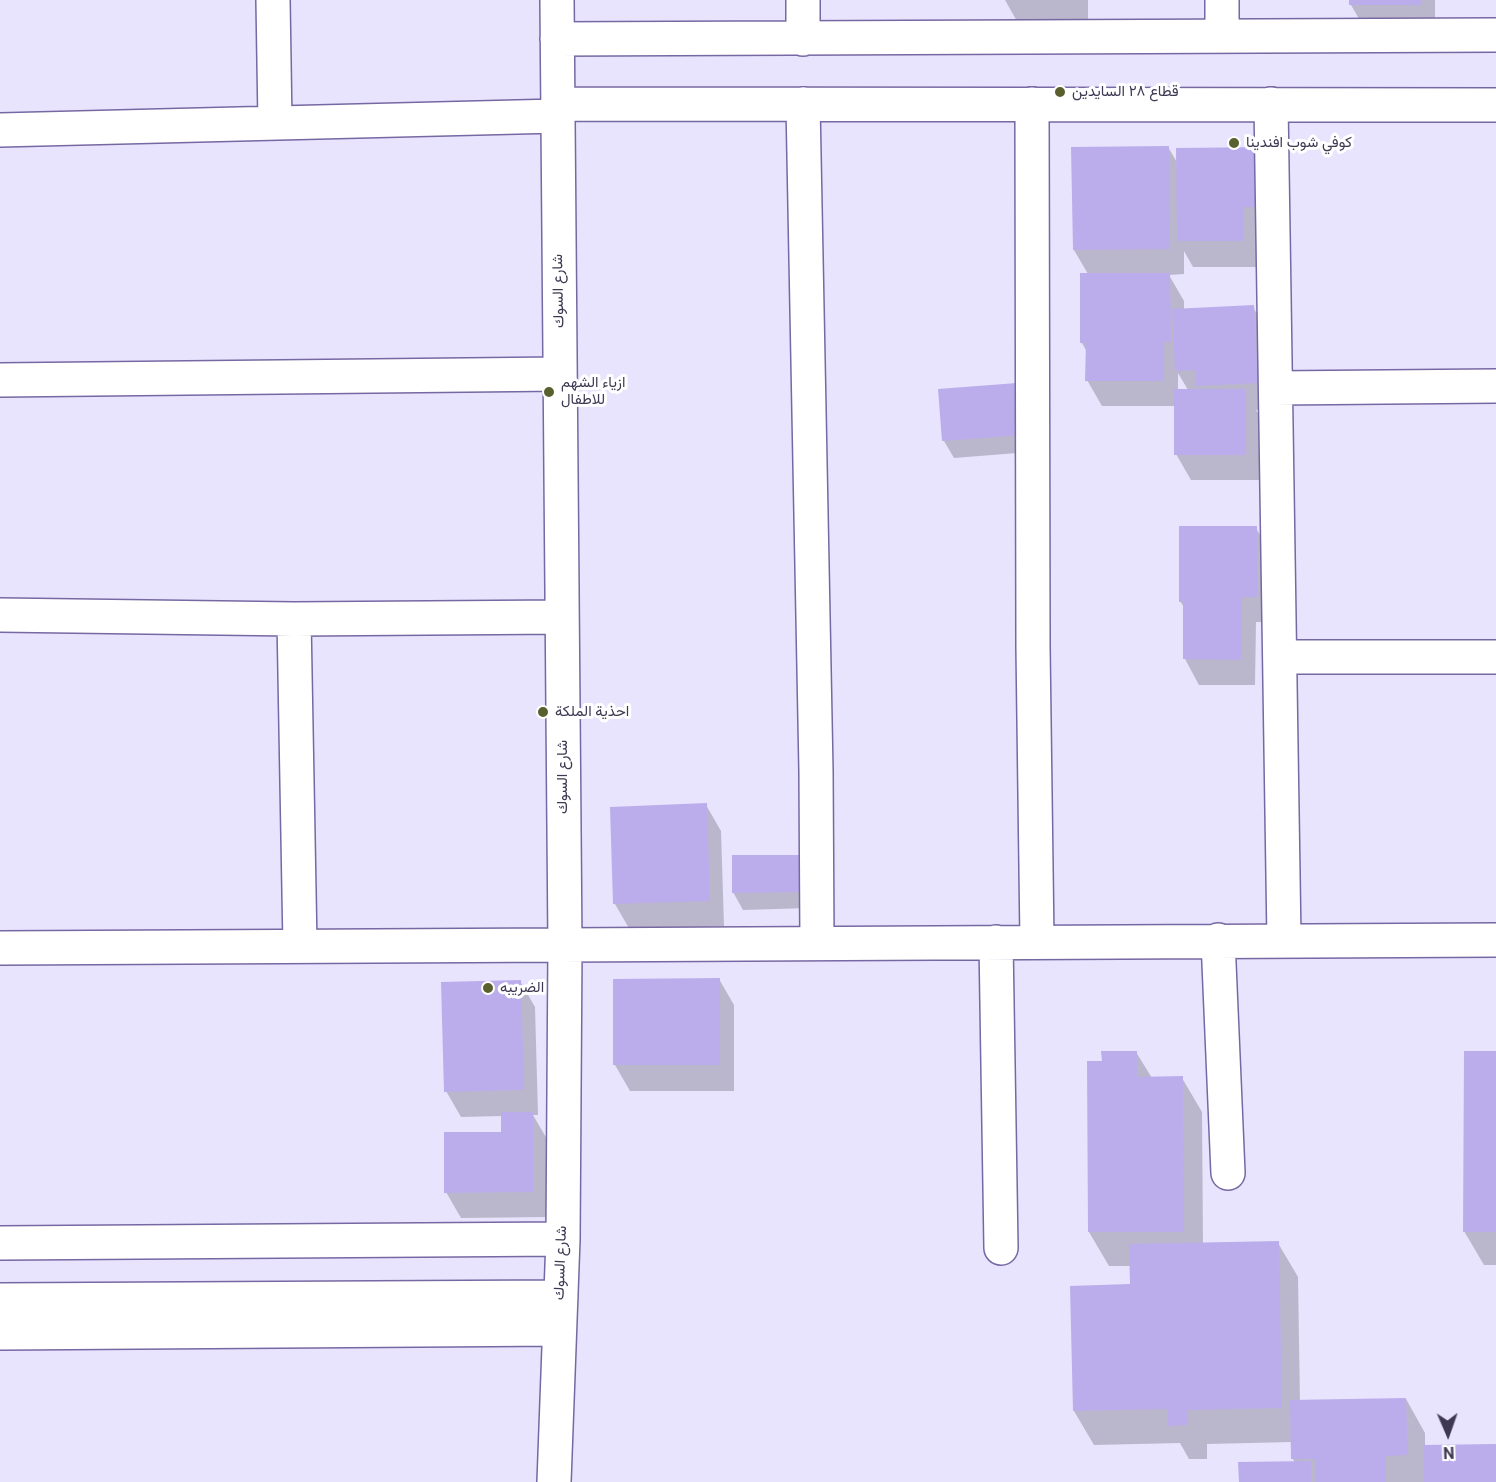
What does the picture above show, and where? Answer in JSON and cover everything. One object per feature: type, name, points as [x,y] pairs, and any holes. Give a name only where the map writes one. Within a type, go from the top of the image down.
[{"type":"street","points":[[273,0],[274,123]]},
{"type":"street","name":"شارع السوك","points":[[554,1482],[561,1296],[565,945],[557,0]]},
{"type":"street","points":[[803,0],[803,39]]},
{"type":"street","points":[[1222,0],[1222,36]]},
{"type":"street","points":[[557,39],[1496,35]]},
{"type":"street","points":[[0,130],[274,123],[557,110],[803,104],[1496,105]]},
{"type":"street","points":[[803,104],[816,759],[817,943]]},
{"type":"street","points":[[1032,104],[1033,635],[1037,941]]},
{"type":"street","points":[[1271,104],[1284,940]]},
{"type":"street","points":[[0,380],[560,374]]},
{"type":"street","points":[[1276,387],[1496,386]]},
{"type":"street","points":[[0,615],[294,618],[562,617]]},
{"type":"street","points":[[294,618],[300,946]]},
{"type":"street","points":[[1280,657],[1496,657]]},
{"type":"street","points":[[0,948],[1496,939]]},
{"type":"street","points":[[1218,940],[1228,1173]]},
{"type":"street","points":[[996,942],[1001,1248]]},
{"type":"street","points":[[0,1243],[562,1239]]},
{"type":"street","points":[[0,1300],[561,1296]]},
{"type":"street","points":[[0,1333],[560,1329]]},
{"type":"building","points":[[1349,0],[1421,0],[1421,5],[1349,5]]},
{"type":"building","points":[[1169,146],[1170,249],[1073,250],[1071,147]]},
{"type":"building","points":[[1270,147],[1270,207],[1243,207],[1243,241],[1177,241],[1176,148]]},
{"type":"building","points":[[1080,273],[1170,273],[1171,342],[1164,342],[1164,381],[1085,381],[1086,343],[1080,343]]},
{"type":"building","points":[[1254,305],[1258,383],[1196,386],[1195,370],[1175,371],[1172,309]]},
{"type":"building","points":[[1017,383],[1021,435],[942,441],[938,389]]},
{"type":"building","points":[[1174,389],[1246,389],[1246,455],[1174,455]]},
{"type":"building","points":[[1179,526],[1257,526],[1257,597],[1242,597],[1241,660],[1183,659],[1183,601],[1179,602]]},
{"type":"building","points":[[707,803],[710,901],[613,904],[610,807]]},
{"type":"building","points":[[732,855],[800,855],[800,892],[732,893]]},
{"type":"building","points":[[720,978],[720,1065],[613,1065],[613,979]]},
{"type":"building","points":[[521,980],[524,1090],[444,1092],[441,982]]},
{"type":"building","points":[[1101,1051],[1137,1051],[1137,1077],[1183,1076],[1184,1232],[1088,1232],[1087,1061],[1102,1061]]},
{"type":"building","points":[[1464,1051],[1496,1051],[1496,1232],[1463,1232]]},
{"type":"building","points":[[501,1112],[533,1112],[533,1192],[444,1193],[444,1132],[501,1132]]},
{"type":"building","points":[[1279,1241],[1282,1408],[1188,1410],[1188,1425],[1168,1426],[1168,1409],[1073,1411],[1070,1286],[1130,1284],[1129,1244]]},
{"type":"building","points":[[1406,1398],[1408,1455],[1385,1456],[1386,1482],[1315,1482],[1315,1459],[1291,1459],[1290,1400]]},
{"type":"building","points":[[1496,1444],[1496,1482],[1424,1482],[1424,1445]]},
{"type":"building","points":[[1311,1461],[1311,1482],[1239,1482],[1238,1462]]},
{"type":"place","name":"قطاع ٢٨ السايدين","points":[[1060,92]]},
{"type":"place","name":"كوفي شوب افندينا","points":[[1234,143]]},
{"type":"place","name":"ازياء الشهم للاطفال","points":[[549,392]]},
{"type":"place","name":"احذية الملكة","points":[[543,712]]},
{"type":"place","name":"الضريبه","points":[[488,988]]}]
